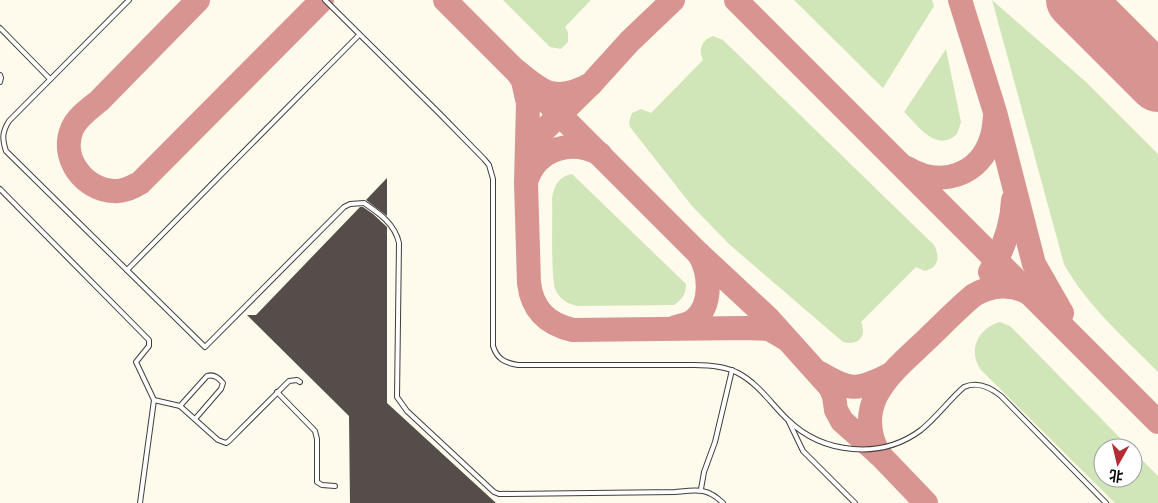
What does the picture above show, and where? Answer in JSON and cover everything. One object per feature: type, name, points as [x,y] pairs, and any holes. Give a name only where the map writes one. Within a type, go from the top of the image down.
[{"type":"lane","points":[[129,0],[8,121],[3,130],[2,141],[6,151],[205,347],[344,208],[350,204],[364,203],[391,225],[397,234],[399,243],[398,397],[407,411],[494,492],[500,494],[675,492],[701,489],[716,496],[723,503]]},
{"type":"lane","points":[[325,0],[440,114],[489,166],[493,179],[493,346],[498,357],[508,364],[694,365],[732,370],[752,383],[788,420],[810,437],[830,445],[856,449],[883,447],[908,438],[921,430],[964,387],[979,384],[990,388],[1001,396],[1106,503]]},
{"type":"lane","points":[[0,28],[50,79]]},
{"type":"lane","points":[[127,270],[359,34]]},
{"type":"lane","points":[[0,75],[2,78],[0,82]]},
{"type":"lane","points":[[0,189],[148,337],[149,346],[136,362],[154,400],[140,503]]},
{"type":"lane","points":[[701,489],[704,472],[715,442],[732,370]]},
{"type":"lane","points":[[180,406],[207,376],[214,376],[221,381],[223,383],[221,389],[195,419]]},
{"type":"lane","points":[[154,400],[180,406],[218,440],[226,443],[289,381],[297,380],[300,382]]},
{"type":"lane","points":[[277,392],[315,431],[317,439],[317,482],[322,485],[335,486]]},
{"type":"lane","points":[[788,420],[803,451],[855,503]]},
{"type":"green space","points":[[503,0],[591,0],[565,27],[568,32],[568,42],[561,49],[550,47]]},
{"type":"green space","points":[[794,0],[932,0],[934,6],[883,88]]},
{"type":"green space","points":[[992,0],[1085,81],[1158,154],[1158,372],[1095,308],[1064,264]]},
{"type":"green space","points":[[713,36],[723,40],[934,245],[937,253],[936,264],[925,271],[916,267],[861,322],[863,327],[862,336],[853,343],[843,342],[730,245],[692,206],[630,127],[629,122],[632,113],[641,109],[651,113],[703,60],[702,45]]},
{"type":"green space","points":[[946,49],[961,122],[957,134],[941,141],[929,136],[904,112]]},
{"type":"green space","points":[[572,174],[686,284],[684,294],[677,303],[674,305],[578,306],[568,303],[560,297],[556,291],[553,274],[552,198],[554,189],[560,179]]},
{"type":"green space","points":[[1000,322],[1010,326],[1120,438],[1093,438],[1093,481],[981,370],[977,363],[975,348],[981,335],[992,325]]},
{"type":"green space","points":[[1143,461],[1158,476],[1158,503],[1115,503],[1100,488],[1143,488]]},
{"type":"building","points":[[387,178],[387,216],[366,200]]},
{"type":"building","points":[[360,207],[373,214],[387,227],[387,403],[496,503],[350,503],[349,416],[247,315],[256,315]]},
{"type":"taxiway","points":[[198,0],[74,125],[69,140],[69,151],[72,161],[84,179],[93,185],[103,189],[121,191],[140,183],[322,0]]},
{"type":"taxiway","points":[[445,0],[697,252],[768,318],[830,387],[834,396],[836,410],[842,421],[880,455],[926,503]]},
{"type":"taxiway","points":[[528,157],[532,143],[543,131],[591,84],[630,41],[673,0]]},
{"type":"taxiway","points":[[736,0],[1158,422]]},
{"type":"taxiway","points":[[960,0],[995,112],[1034,264],[1062,313]]},
{"type":"taxiway","points":[[591,84],[569,93],[552,93],[536,86],[517,71],[523,81],[528,103],[526,183],[529,283],[537,308],[556,324],[573,330],[746,328],[769,329],[786,339]]},
{"type":"taxiway","points":[[907,168],[933,177],[945,177],[969,169],[979,161],[987,150],[993,134],[995,117]]},
{"type":"taxiway","points":[[527,179],[532,168],[539,160],[557,149],[578,147],[600,154]]},
{"type":"taxiway","points":[[990,272],[1006,238],[1013,200]]},
{"type":"taxiway","points":[[676,327],[694,320],[700,314],[707,297],[706,270],[699,254]]},
{"type":"taxiway","points":[[879,454],[872,436],[870,420],[872,405],[879,391],[899,366],[974,295],[995,287],[1016,288],[1030,294]]},
{"type":"taxiway","points":[[820,373],[839,383],[854,387],[869,384],[889,375]]},
{"type":"runway","points":[[1075,0],[1158,83]]}]
